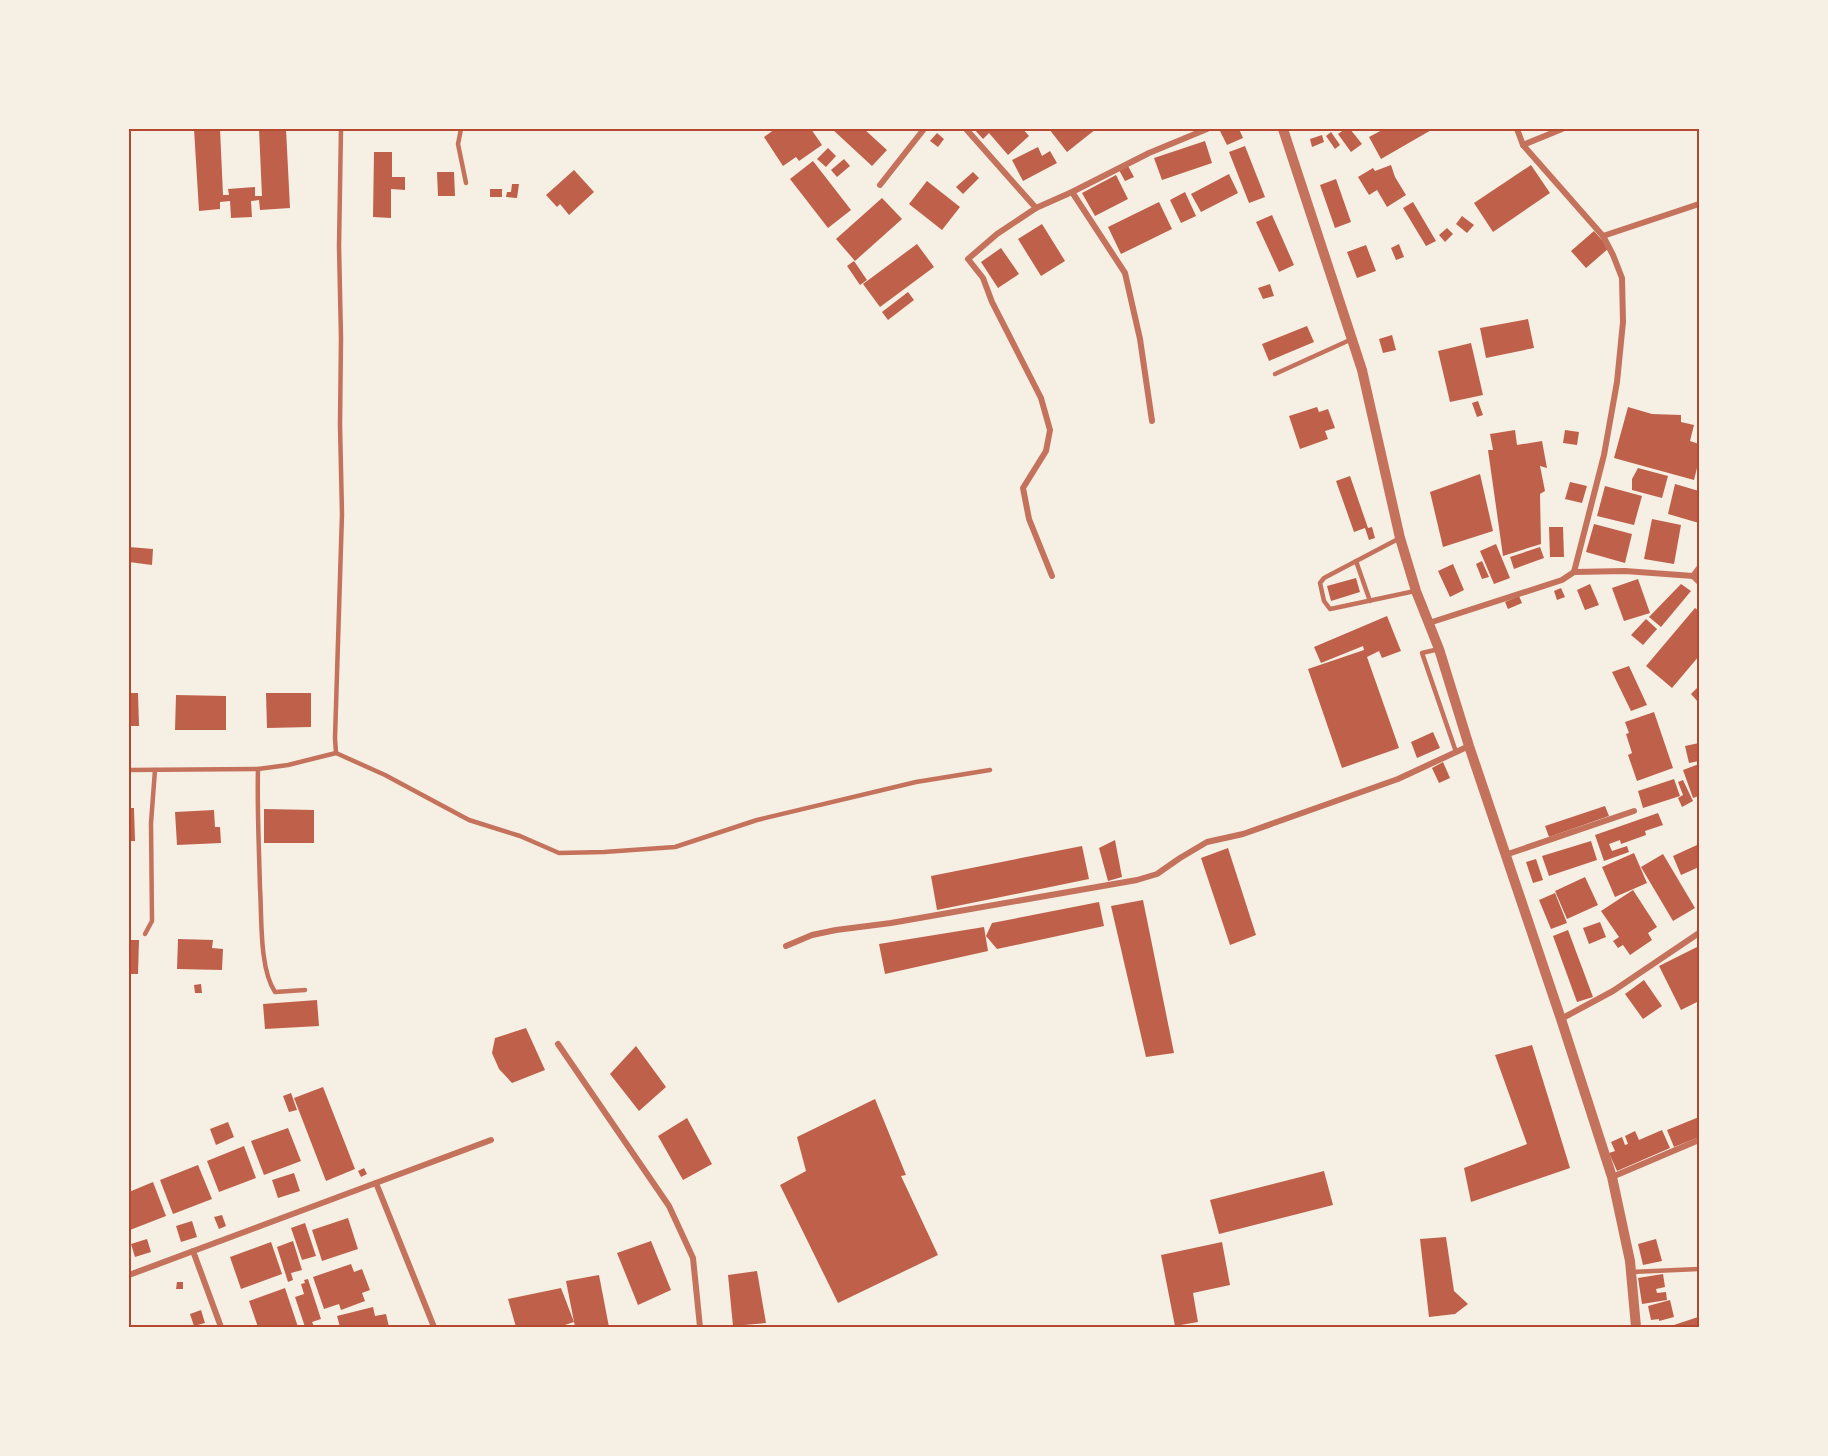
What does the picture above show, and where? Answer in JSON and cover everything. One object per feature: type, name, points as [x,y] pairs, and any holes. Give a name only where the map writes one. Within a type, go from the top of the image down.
[{"type":"street","points":[[880,185],[924,129]]},
{"type":"street","points":[[966,129],[1036,208]]},
{"type":"street","points":[[1052,576],[1029,519],[1023,488],[1046,451],[1050,430],[1041,398],[992,302],[983,278],[968,259],[997,234],[1036,208],[1149,153],[1207,129]]},
{"type":"street","points":[[1283,129],[1362,370],[1400,538],[1416,591],[1439,649],[1612,1177],[1630,1261],[1636,1327]]},
{"type":"street","points":[[1517,129],[1523,146],[1602,236],[1622,278],[1623,322],[1617,382],[1604,455],[1574,572]]},
{"type":"street","points":[[1523,146],[1562,129]]},
{"type":"street","points":[[1072,192],[1125,273],[1140,339],[1152,422]]},
{"type":"street","points":[[1602,236],[1699,204]]},
{"type":"street","points":[[1693,576],[1699,568]]},
{"type":"street","points":[[1429,623],[1562,580],[1574,572],[1625,571],[1693,576],[1699,582]]},
{"type":"street","points":[[786,946],[812,935],[836,930],[891,923],[1137,880],[1157,874],[1207,842],[1243,834],[1398,779],[1469,746]]},
{"type":"street","points":[[1505,855],[1634,812]]},
{"type":"street","points":[[1561,1019],[1613,991],[1699,933]]},
{"type":"street","points":[[558,1044],[669,1206],[693,1258],[700,1327]]},
{"type":"street","points":[[129,1275],[491,1140]]},
{"type":"street","points":[[1612,1177],[1699,1140]]},
{"type":"street","points":[[376,1183],[434,1327]]},
{"type":"street","points":[[193,1251],[221,1327]]},
{"type":"lane","points":[[336,753],[342,514],[339,246],[341,129]]},
{"type":"lane","points":[[460,129],[458,144],[466,183]]},
{"type":"lane","points":[[1275,374],[1352,339]]},
{"type":"lane","points":[[1400,538],[1321,581],[1324,601],[1330,609],[1416,591]]},
{"type":"lane","points":[[1356,561],[1370,601]]},
{"type":"lane","points":[[1439,649],[1422,653],[1455,749]]},
{"type":"lane","points":[[129,770],[258,769],[288,765],[336,753],[385,775],[469,820],[520,836],[559,853],[675,847],[757,820],[916,782],[990,770]]},
{"type":"lane","points":[[258,769],[257,814],[263,949],[268,976],[275,992],[305,990]]},
{"type":"lane","points":[[145,934],[152,921],[154,770]]},
{"type":"lane","points":[[1631,1272],[1699,1269]]},
{"type":"building","points":[[194,129],[220,129],[223,195],[229,195],[228,189],[255,187],[255,196],[262,196],[259,129],[286,129],[290,208],[260,210],[259,200],[251,201],[252,217],[231,218],[230,201],[220,202],[220,209],[199,211]]},
{"type":"building","points":[[775,129],[811,129],[822,145],[799,161],[796,157],[783,166],[764,137]]},
{"type":"building","points":[[832,129],[864,129],[887,150],[872,166]]},
{"type":"building","points":[[974,129],[1020,129],[1021,131],[1023,129],[1029,136],[1008,155],[989,133],[983,139]]},
{"type":"building","points":[[1049,129],[1096,129],[1067,152]]},
{"type":"building","points":[[1219,129],[1239,129],[1243,138],[1227,145]]},
{"type":"building","points":[[1345,129],[1350,129],[1362,144],[1351,152],[1338,134]]},
{"type":"building","points":[[1384,129],[1433,129],[1381,159],[1369,137]]},
{"type":"building","points":[[1331,132],[1340,145],[1335,149],[1326,136]]},
{"type":"building","points":[[937,133],[944,139],[938,147],[930,141]]},
{"type":"building","points":[[1322,135],[1324,142],[1312,147],[1310,139]]},
{"type":"building","points":[[1205,141],[1212,163],[1162,180],[1154,158]]},
{"type":"building","points":[[1245,146],[1265,197],[1249,203],[1229,152]]},
{"type":"building","points":[[1038,147],[1042,156],[1050,151],[1057,163],[1023,181],[1012,160]]},
{"type":"building","points":[[828,148],[836,156],[826,167],[817,159]]},
{"type":"building","points":[[374,152],[392,152],[392,177],[405,177],[405,190],[391,189],[391,218],[373,217]]},
{"type":"building","points":[[844,159],[850,166],[837,177],[831,170]]},
{"type":"building","points":[[813,161],[851,210],[828,228],[790,179]]},
{"type":"building","points":[[1391,165],[1406,195],[1387,207],[1377,190],[1369,195],[1358,177],[1373,168],[1375,171]]},
{"type":"building","points":[[1531,165],[1550,193],[1493,232],[1474,203]]},
{"type":"building","points":[[1128,166],[1134,177],[1125,181],[1119,170]]},
{"type":"building","points":[[574,170],[594,192],[569,215],[560,204],[557,207],[546,195]]},
{"type":"building","points":[[437,172],[454,172],[455,196],[438,196]]},
{"type":"building","points":[[973,172],[979,178],[963,194],[956,187]]},
{"type":"building","points":[[1229,174],[1238,193],[1201,212],[1191,194]]},
{"type":"building","points":[[1116,175],[1128,199],[1095,216],[1082,193]]},
{"type":"building","points":[[1336,179],[1351,222],[1335,228],[1320,185]]},
{"type":"building","points":[[927,181],[960,207],[942,230],[909,204]]},
{"type":"building","points":[[512,184],[519,184],[517,198],[506,197],[507,192],[511,192]]},
{"type":"building","points":[[490,189],[502,189],[502,197],[490,197]]},
{"type":"building","points":[[1185,192],[1196,216],[1181,223],[1170,200]]},
{"type":"building","points":[[882,198],[902,219],[855,261],[836,239]]},
{"type":"building","points":[[1159,202],[1172,229],[1121,254],[1108,227]]},
{"type":"building","points":[[1413,202],[1436,241],[1426,246],[1403,208]]},
{"type":"building","points":[[1272,215],[1294,265],[1279,272],[1256,222]]},
{"type":"building","points":[[1462,216],[1474,225],[1467,233],[1456,224]]},
{"type":"building","points":[[1042,224],[1065,261],[1041,276],[1018,239]]},
{"type":"building","points":[[1447,228],[1453,234],[1445,242],[1439,235]]},
{"type":"building","points":[[1594,231],[1609,248],[1586,268],[1571,251]]},
{"type":"building","points":[[917,244],[934,267],[880,307],[863,284]]},
{"type":"building","points":[[1399,244],[1404,257],[1396,260],[1391,248]]},
{"type":"building","points":[[1366,245],[1376,271],[1357,278],[1347,252]]},
{"type":"building","points":[[1001,248],[1019,274],[998,288],[981,262]]},
{"type":"building","points":[[854,261],[867,280],[860,285],[847,266]]},
{"type":"building","points":[[1270,284],[1274,296],[1263,299],[1258,288]]},
{"type":"building","points":[[908,292],[914,300],[888,320],[882,312]]},
{"type":"building","points":[[1528,319],[1534,348],[1486,358],[1480,328]]},
{"type":"building","points":[[1307,326],[1314,342],[1269,361],[1262,344]]},
{"type":"building","points":[[1392,335],[1396,350],[1383,353],[1379,339]]},
{"type":"building","points":[[1471,343],[1483,395],[1450,402],[1438,351]]},
{"type":"building","points":[[1478,401],[1483,415],[1477,417],[1472,403]]},
{"type":"building","points":[[1317,407],[1319,412],[1328,409],[1335,428],[1325,431],[1328,439],[1300,449],[1289,416]]},
{"type":"building","points":[[1628,407],[1652,414],[1681,415],[1681,422],[1694,425],[1690,441],[1699,444],[1699,460],[1694,480],[1614,458]]},
{"type":"building","points":[[1515,430],[1517,445],[1542,441],[1547,468],[1540,466],[1545,491],[1540,494],[1541,544],[1503,556],[1488,450],[1493,450],[1490,434]]},
{"type":"building","points":[[1565,430],[1579,432],[1577,445],[1563,443]]},
{"type":"building","points":[[1638,468],[1668,476],[1662,498],[1632,490],[1632,479]]},
{"type":"building","points":[[1480,474],[1493,531],[1443,547],[1430,492]]},
{"type":"building","points":[[1350,476],[1368,528],[1372,527],[1375,538],[1369,540],[1365,528],[1354,532],[1336,481]]},
{"type":"building","points":[[1570,482],[1587,486],[1582,503],[1565,499]]},
{"type":"building","points":[[1675,484],[1699,491],[1699,523],[1668,514]]},
{"type":"building","points":[[1605,486],[1642,496],[1634,525],[1597,516]]},
{"type":"building","points":[[1652,519],[1681,525],[1674,564],[1644,559]]},
{"type":"building","points":[[1594,524],[1632,534],[1625,563],[1586,552]]},
{"type":"building","points":[[1549,527],[1563,527],[1564,557],[1550,557]]},
{"type":"building","points":[[1496,544],[1510,578],[1494,584],[1480,551]]},
{"type":"building","points":[[129,547],[153,549],[152,565],[129,562]]},
{"type":"building","points":[[1540,547],[1544,558],[1514,569],[1510,557]]},
{"type":"building","points":[[1482,561],[1489,577],[1482,579],[1476,564]]},
{"type":"building","points":[[1453,564],[1464,590],[1450,597],[1438,571]]},
{"type":"building","points":[[1356,578],[1360,592],[1331,601],[1327,586]]},
{"type":"building","points":[[1638,579],[1650,613],[1624,621],[1612,588]]},
{"type":"building","points":[[1590,584],[1599,605],[1585,610],[1577,590]]},
{"type":"building","points":[[1681,584],[1691,591],[1661,627],[1649,617]]},
{"type":"building","points":[[1561,588],[1565,597],[1557,600],[1554,591]]},
{"type":"building","points":[[1519,596],[1522,603],[1508,609],[1505,602]]},
{"type":"building","points":[[1695,608],[1699,611],[1699,656],[1672,688],[1646,666]]},
{"type":"building","points":[[1387,616],[1401,651],[1382,658],[1379,651],[1367,657],[1399,748],[1342,768],[1308,669],[1364,650],[1363,646],[1321,663],[1314,647]]},
{"type":"building","points":[[1646,619],[1657,629],[1643,645],[1631,635]]},
{"type":"building","points":[[1629,666],[1647,705],[1631,711],[1612,672]]},
{"type":"building","points":[[1699,686],[1699,703],[1691,694]]},
{"type":"building","points":[[129,693],[138,693],[139,726],[129,726]]},
{"type":"building","points":[[266,693],[311,693],[311,727],[267,728]]},
{"type":"building","points":[[176,695],[226,696],[226,730],[175,730]]},
{"type":"building","points":[[1654,712],[1673,768],[1637,781],[1628,755],[1632,753],[1625,722]]},
{"type":"building","points":[[1433,732],[1440,748],[1417,758],[1411,742]]},
{"type":"building","points":[[1699,743],[1699,761],[1689,763],[1685,746]]},
{"type":"building","points":[[1443,762],[1450,778],[1439,783],[1432,768]]},
{"type":"building","points":[[1699,764],[1699,796],[1693,798],[1683,770]]},
{"type":"building","points":[[1674,779],[1680,796],[1643,808],[1638,791]]},
{"type":"building","points":[[1683,780],[1693,801],[1682,807],[1678,798],[1683,795],[1678,782]]},
{"type":"building","points":[[1605,806],[1609,816],[1549,837],[1545,826]]},
{"type":"building","points":[[129,808],[134,808],[135,841],[129,841]]},
{"type":"building","points":[[264,809],[314,810],[314,843],[264,843]]},
{"type":"building","points":[[214,810],[215,827],[220,827],[221,843],[177,845],[175,812]]},
{"type":"building","points":[[1658,813],[1663,825],[1645,831],[1646,835],[1621,844],[1620,840],[1609,844],[1612,851],[1627,846],[1629,852],[1604,861],[1595,835]]},
{"type":"building","points":[[1115,840],[1122,877],[1108,881],[1099,848]]},
{"type":"building","points":[[1591,841],[1597,860],[1549,876],[1542,856]]},
{"type":"building","points":[[1697,845],[1699,867],[1681,875],[1673,856]]},
{"type":"building","points":[[1082,846],[1089,879],[937,910],[931,876]]},
{"type":"building","points":[[1228,848],[1256,935],[1230,945],[1201,858]]},
{"type":"building","points":[[1634,853],[1647,883],[1615,897],[1602,867]]},
{"type":"building","points":[[1663,854],[1695,908],[1673,921],[1641,867]]},
{"type":"building","points":[[1536,859],[1543,880],[1533,883],[1526,862]]},
{"type":"building","points":[[1585,877],[1598,905],[1567,919],[1555,891]]},
{"type":"building","points":[[1633,890],[1657,927],[1648,933],[1652,940],[1630,955],[1623,945],[1618,948],[1613,941],[1619,937],[1601,911]]},
{"type":"building","points":[[1555,893],[1567,923],[1551,929],[1539,900]]},
{"type":"building","points":[[1143,900],[1174,1053],[1146,1057],[1111,906]]},
{"type":"building","points":[[1099,902],[1104,926],[997,949],[986,936],[992,923]]},
{"type":"building","points":[[1600,922],[1606,937],[1589,944],[1583,928]]},
{"type":"building","points":[[984,927],[988,951],[885,974],[879,944]]},
{"type":"building","points":[[1568,930],[1593,997],[1577,1002],[1553,936]]},
{"type":"building","points":[[178,939],[213,940],[212,948],[223,949],[222,970],[177,969]]},
{"type":"building","points":[[129,940],[139,940],[138,974],[129,974]]},
{"type":"building","points":[[1699,946],[1699,1001],[1681,1010],[1659,966]]},
{"type":"building","points":[[1644,980],[1662,1006],[1643,1019],[1625,994]]},
{"type":"building","points":[[201,984],[202,993],[195,993],[194,985]]},
{"type":"building","points":[[317,1000],[319,1026],[265,1029],[263,1004]]},
{"type":"building","points":[[526,1028],[545,1070],[512,1083],[499,1069],[492,1053],[495,1038]]},
{"type":"building","points":[[1532,1045],[1570,1168],[1471,1202],[1464,1168],[1527,1144],[1495,1055]]},
{"type":"building","points":[[636,1046],[666,1087],[639,1111],[610,1074]]},
{"type":"building","points":[[323,1087],[355,1169],[326,1181],[294,1098]]},
{"type":"building","points":[[291,1093],[297,1110],[289,1112],[283,1096]]},
{"type":"building","points":[[875,1099],[906,1175],[901,1176],[938,1255],[838,1303],[780,1185],[806,1171],[797,1137]]},
{"type":"building","points":[[1699,1117],[1699,1137],[1674,1147],[1667,1130]]},
{"type":"building","points":[[687,1118],[712,1164],[683,1180],[658,1136]]},
{"type":"building","points":[[228,1122],[234,1137],[216,1145],[210,1129]]},
{"type":"building","points":[[288,1128],[301,1161],[264,1175],[251,1141]]},
{"type":"building","points":[[1662,1130],[1670,1148],[1617,1171],[1609,1153],[1615,1151],[1611,1142],[1622,1137],[1625,1145],[1628,1144],[1625,1136],[1635,1131],[1639,1140]]},
{"type":"building","points":[[244,1146],[256,1178],[219,1192],[207,1161]]},
{"type":"building","points":[[198,1165],[212,1199],[173,1214],[160,1180]]},
{"type":"building","points":[[364,1168],[367,1174],[361,1177],[358,1171]]},
{"type":"building","points":[[1324,1171],[1333,1205],[1219,1234],[1210,1200]]},
{"type":"building","points":[[294,1173],[300,1191],[278,1198],[272,1180]]},
{"type":"building","points":[[153,1182],[166,1216],[130,1230],[129,1192]]},
{"type":"building","points":[[222,1215],[226,1226],[219,1229],[214,1217]]},
{"type":"building","points":[[348,1218],[358,1249],[322,1261],[312,1230]]},
{"type":"building","points":[[192,1221],[197,1237],[181,1242],[176,1226]]},
{"type":"building","points":[[305,1223],[316,1256],[302,1260],[291,1228]]},
{"type":"building","points":[[1446,1237],[1454,1291],[1468,1304],[1455,1314],[1429,1317],[1420,1239]]},
{"type":"building","points":[[147,1239],[151,1252],[135,1257],[131,1244]]},
{"type":"building","points":[[1656,1239],[1662,1261],[1643,1265],[1638,1244]]},
{"type":"building","points":[[293,1241],[302,1270],[291,1273],[293,1280],[288,1282],[277,1247]]},
{"type":"building","points":[[651,1241],[671,1290],[638,1305],[617,1253]]},
{"type":"building","points":[[271,1242],[282,1274],[241,1289],[230,1257]]},
{"type":"building","points":[[1222,1242],[1230,1285],[1193,1293],[1198,1322],[1175,1326],[1161,1255]]},
{"type":"building","points":[[351,1264],[354,1272],[362,1269],[370,1290],[362,1293],[365,1301],[341,1310],[339,1304],[324,1309],[313,1277]]},
{"type":"building","points":[[757,1271],[766,1323],[733,1326],[728,1275]]},
{"type":"building","points":[[1663,1274],[1665,1287],[1656,1289],[1657,1293],[1666,1292],[1667,1300],[1642,1304],[1638,1278]]},
{"type":"building","points":[[599,1275],[609,1327],[575,1327],[566,1281]]},
{"type":"building","points":[[308,1279],[321,1319],[312,1322],[314,1326],[312,1327],[305,1327],[295,1297],[304,1294],[301,1284]]},
{"type":"building","points":[[177,1282],[183,1282],[183,1289],[176,1289]]},
{"type":"building","points":[[285,1288],[298,1327],[258,1327],[249,1301]]},
{"type":"building","points":[[561,1288],[574,1322],[559,1327],[516,1327],[508,1299]]},
{"type":"building","points":[[1670,1300],[1674,1317],[1659,1321],[1659,1319],[1651,1320],[1648,1306]]},
{"type":"building","points":[[373,1307],[375,1316],[386,1314],[389,1327],[340,1327],[337,1316]]},
{"type":"building","points":[[201,1310],[205,1323],[194,1326],[190,1314]]},
{"type":"building","points":[[1698,1317],[1699,1327],[1668,1327]]}]
